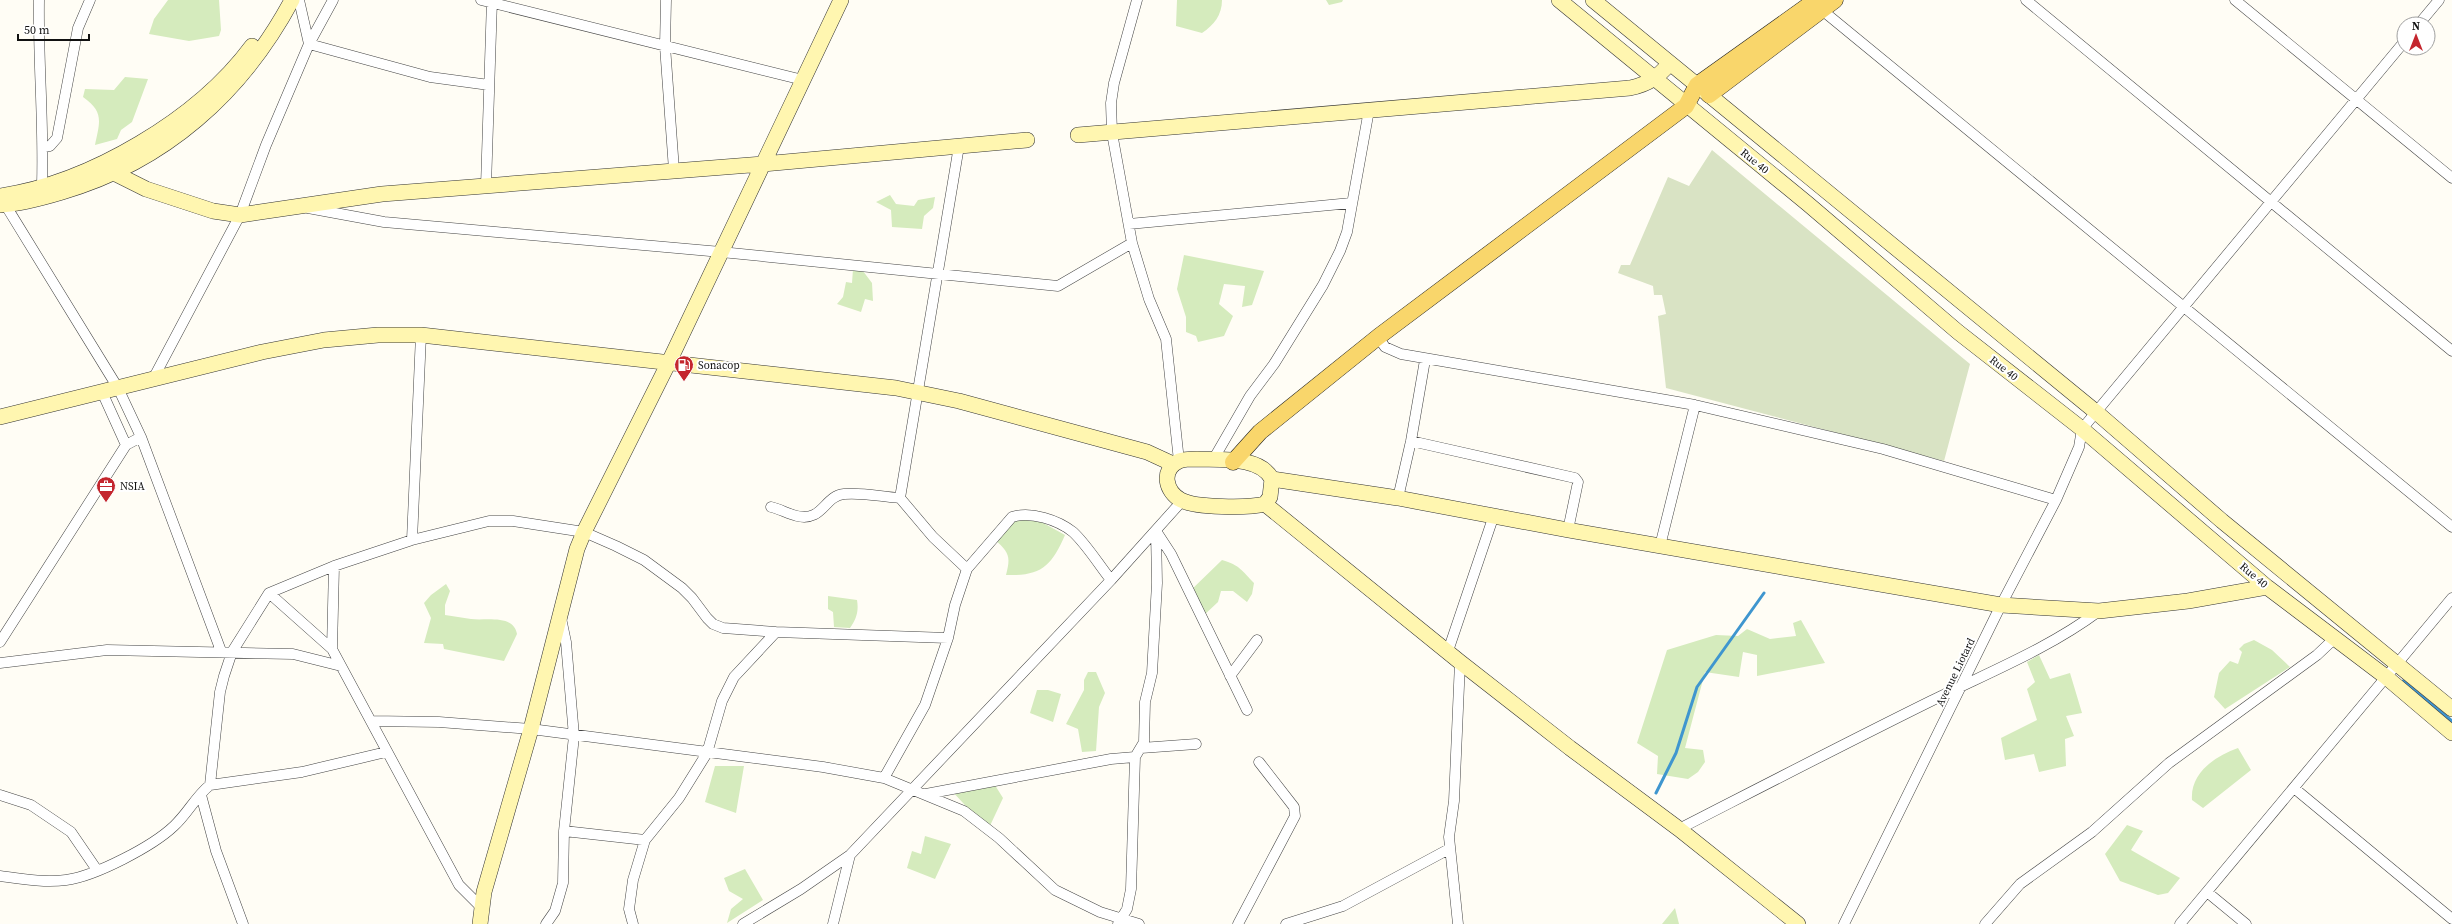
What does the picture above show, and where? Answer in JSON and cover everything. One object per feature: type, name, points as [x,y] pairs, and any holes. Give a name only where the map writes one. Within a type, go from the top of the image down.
[{"type":"main road","points":[[2,202],[42,185],[76,174],[133,147],[196,106],[244,57],[282,0]]},
{"type":"main road","points":[[2,202],[26,202],[82,186],[114,173],[142,158],[205,114],[231,88],[267,42],[292,0]]},
{"type":"main road","points":[[480,924],[481,907],[531,730],[561,618],[577,549],[584,532],[669,362],[840,0]]},
{"type":"main road","name":"Rue 40","points":[[1559,0],[1686,106],[1808,204],[1958,332],[2082,429],[2267,587],[2386,677],[2452,733]]},
{"type":"main road","name":"Rue 40","points":[[1593,0],[2096,412],[2222,521],[2452,709]]},
{"type":"main road","points":[[1233,462],[1260,432],[1378,337],[1686,106],[1703,90],[1815,3],[1835,0]]},
{"type":"main road","points":[[1078,135],[1630,88],[1643,85],[1655,79],[1670,63]]},
{"type":"main road","points":[[114,173],[146,189],[213,211],[240,215],[361,196],[763,164],[1027,140]]},
{"type":"main road","points":[[0,416],[324,340],[378,335],[421,336],[669,362],[918,392],[1147,452],[1176,463]]},
{"type":"main road","points":[[1197,458],[1233,462],[1263,467],[1272,479],[1270,497],[1265,504],[1250,507],[1197,504],[1182,501],[1170,491],[1167,484],[1168,471],[1176,463],[1197,458]]},
{"type":"main road","points":[[1272,479],[1398,498],[1568,530],[2001,605],[2099,611],[2188,601],[2267,587]]},
{"type":"main road","points":[[1265,504],[1460,662],[1570,748],[1679,830],[1798,924]]},
{"type":"street","points":[[39,0],[39,49],[43,147],[42,185]]},
{"type":"street","points":[[43,147],[50,146],[57,138],[78,28],[90,0]]},
{"type":"street","points":[[299,0],[309,44]]},
{"type":"street","points":[[153,379],[240,215],[266,145],[309,44],[333,0]]},
{"type":"street","points":[[481,0],[492,1],[803,80]]},
{"type":"street","points":[[666,0],[665,46],[674,170]]},
{"type":"street","points":[[1137,0],[1114,83],[1111,103],[1112,133],[1130,224],[1132,243],[1149,299],[1166,339],[1176,463]]},
{"type":"street","points":[[2026,0],[2270,203],[2452,351]]},
{"type":"street","points":[[2235,0],[2452,178]]},
{"type":"street","points":[[2426,16],[2439,0]]},
{"type":"street","points":[[486,186],[492,1]]},
{"type":"street","points":[[1815,3],[2452,527]]},
{"type":"street","points":[[309,44],[422,75],[451,81],[489,85]]},
{"type":"street","points":[[2082,429],[2396,52]]},
{"type":"street","points":[[1213,460],[1250,396],[1274,364],[1323,284],[1343,243],[1369,110]]},
{"type":"street","points":[[900,498],[959,146]]},
{"type":"street","points":[[2,202],[118,388],[141,437],[221,651]]},
{"type":"street","points":[[1130,224],[1351,203]]},
{"type":"street","points":[[300,206],[384,222],[721,252],[1058,286],[1132,243]]},
{"type":"street","points":[[412,540],[421,336]]},
{"type":"street","points":[[1378,337],[1385,347],[1392,352],[1425,360],[1695,405],[1883,449],[2056,500]]},
{"type":"street","points":[[1398,498],[1411,441],[1425,360]]},
{"type":"street","points":[[102,392],[126,445]]},
{"type":"street","points":[[1660,546],[1695,405]]},
{"type":"street","name":"Avenue Liotard","points":[[1844,924],[1963,685],[2001,605],[2056,500],[2079,447],[2082,429]]},
{"type":"street","points":[[0,642],[126,445],[141,437]]},
{"type":"street","points":[[1411,441],[1574,478],[1578,482],[1568,530]]},
{"type":"street","points":[[771,507],[797,516],[808,516],[818,514],[830,500],[844,494],[900,498],[933,537],[967,569]]},
{"type":"street","points":[[743,924],[801,889],[850,855],[1111,580],[1182,501]]},
{"type":"street","points":[[884,778],[925,704],[948,638],[955,605],[967,569],[1012,517],[1030,515],[1059,523],[1073,532],[1111,580]]},
{"type":"street","points":[[1448,651],[1494,515]]},
{"type":"street","points":[[210,785],[220,692],[232,652],[269,593],[334,566],[412,540],[494,520],[513,521],[584,532],[644,560],[682,588],[713,624],[723,628],[776,632],[948,638]]},
{"type":"street","points":[[1156,531],[1171,554],[1247,710]]},
{"type":"street","points":[[1120,921],[1127,909],[1131,889],[1138,752],[1146,733],[1146,702],[1152,673],[1157,583],[1156,531]]},
{"type":"street","points":[[332,649],[334,566]]},
{"type":"street","points":[[269,593],[332,649],[386,752],[459,885],[481,907]]},
{"type":"street","points":[[2180,924],[2452,598]]},
{"type":"street","points":[[1679,830],[2076,628],[2099,611]]},
{"type":"street","points":[[546,924],[555,911],[563,883],[564,831],[574,736],[566,642],[561,618]]},
{"type":"street","points":[[634,924],[629,909],[633,880],[645,840],[679,798],[707,753],[722,701],[734,677],[776,632]]},
{"type":"street","points":[[1985,924],[2020,884],[2092,832],[2169,762],[2317,655],[2335,638]]},
{"type":"street","points":[[1230,676],[1257,640]]},
{"type":"street","points":[[0,663],[107,650],[221,651],[293,654],[340,666]]},
{"type":"street","points":[[1458,924],[1449,849],[1454,801],[1460,662]]},
{"type":"street","points":[[371,721],[439,722],[531,730],[823,767],[884,778],[955,806],[972,817],[1055,890],[1120,921],[1139,924]]},
{"type":"street","points":[[926,794],[1111,759],[1138,752],[1196,744]]},
{"type":"street","points":[[0,876],[49,882],[68,880],[97,870],[154,841],[174,826],[210,785],[302,772],[386,752]]},
{"type":"street","points":[[1238,924],[1295,816],[1294,807],[1258,762]]},
{"type":"street","points":[[2294,788],[2452,918]]},
{"type":"street","points":[[201,794],[216,851],[242,924]]},
{"type":"street","points":[[0,795],[32,804],[71,832],[97,870]]},
{"type":"street","points":[[564,831],[645,840]]},
{"type":"street","points":[[1286,924],[1343,906],[1449,849]]},
{"type":"street","points":[[833,924],[850,855]]},
{"type":"street","points":[[2207,892],[2246,924]]},
{"type":"green space","points":[[168,0],[219,0],[221,30],[219,36],[189,41],[149,34],[154,19]]},
{"type":"green space","points":[[1177,0],[1222,0],[1222,5],[1219,15],[1210,27],[1202,33],[1176,26]]},
{"type":"green space","points":[[1326,0],[1343,0],[1342,2],[1329,5]]},
{"type":"green space","points":[[125,77],[148,79],[132,122],[121,130],[117,139],[95,145],[99,118],[94,107],[83,97],[85,89],[114,90]]},
{"type":"green space","points":[[1712,150],[1970,364],[1944,461],[1666,388],[1658,316],[1666,314],[1662,295],[1654,295],[1653,286],[1618,273],[1621,265],[1630,265],[1668,177],[1689,186]]},
{"type":"green space","points":[[890,195],[896,204],[914,206],[918,200],[935,197],[933,208],[924,216],[922,229],[892,227],[891,210],[876,202]]},
{"type":"green space","points":[[1184,255],[1264,271],[1252,305],[1242,307],[1245,286],[1224,284],[1219,304],[1233,316],[1224,336],[1198,342],[1196,336],[1186,332],[1186,317],[1177,289]]},
{"type":"green space","points":[[853,269],[863,271],[872,283],[873,301],[865,299],[861,312],[837,304],[843,297],[846,282],[852,283]]},
{"type":"green space","points":[[1012,517],[1036,519],[1065,535],[1055,555],[1049,562],[1036,571],[1028,574],[1006,575],[1008,555],[1003,547],[994,539]]},
{"type":"green space","points":[[1222,560],[1237,566],[1254,583],[1252,594],[1247,602],[1233,591],[1221,591],[1218,602],[1202,617],[1188,593]]},
{"type":"green space","points":[[446,584],[450,591],[445,605],[445,615],[471,619],[505,621],[515,628],[517,634],[504,661],[444,649],[443,644],[424,643],[431,618],[424,603],[431,595]]},
{"type":"green space","points":[[828,596],[857,600],[858,608],[854,622],[850,628],[834,627],[833,612],[828,609]]},
{"type":"green space","points":[[1801,620],[1825,663],[1757,676],[1757,655],[1743,652],[1739,677],[1705,672],[1685,748],[1703,750],[1705,762],[1698,772],[1688,779],[1657,774],[1658,756],[1637,743],[1667,650],[1716,635],[1738,636],[1747,629],[1770,639],[1796,636],[1793,623]]},
{"type":"green space","points":[[2254,640],[2272,650],[2290,667],[2225,709],[2214,697],[2219,673],[2230,661],[2238,664],[2242,652],[2239,649],[2244,644]]},
{"type":"green space","points":[[2039,655],[2050,679],[2070,673],[2082,713],[2066,716],[2074,736],[2065,739],[2066,766],[2039,772],[2034,754],[2005,760],[2001,738],[2037,720],[2027,689],[2035,682],[2027,662]]},
{"type":"green space","points":[[1088,672],[1096,672],[1105,693],[1099,707],[1096,751],[1082,752],[1078,729],[1066,724],[1084,690],[1084,680]]},
{"type":"green space","points":[[1037,690],[1048,690],[1061,694],[1053,722],[1030,713]]},
{"type":"green space","points":[[2238,748],[2251,770],[2203,808],[2192,800],[2192,790],[2195,782],[2206,767],[2213,761],[2229,751]]},
{"type":"green space","points":[[715,766],[744,766],[736,813],[705,802]]},
{"type":"green space","points":[[993,782],[1003,798],[988,830],[951,790]]},
{"type":"green space","points":[[2127,825],[2143,831],[2131,850],[2180,878],[2168,893],[2158,895],[2120,881],[2105,854]]},
{"type":"green space","points":[[925,836],[951,844],[935,879],[907,868],[912,851],[921,854]]},
{"type":"green space","points":[[745,869],[763,900],[727,923],[731,909],[743,899],[729,891],[724,878]]},
{"type":"green space","points":[[1675,908],[1679,924],[1662,924]]},
{"type":"waterway","points":[[1656,793],[1676,753],[1697,687],[1764,593]]},
{"type":"waterway","points":[[2403,681],[2452,721]]},
{"type":"place","name":"Sonacop","points":[[684,382]]},
{"type":"place","name":"NSIA","points":[[106,503]]}]
